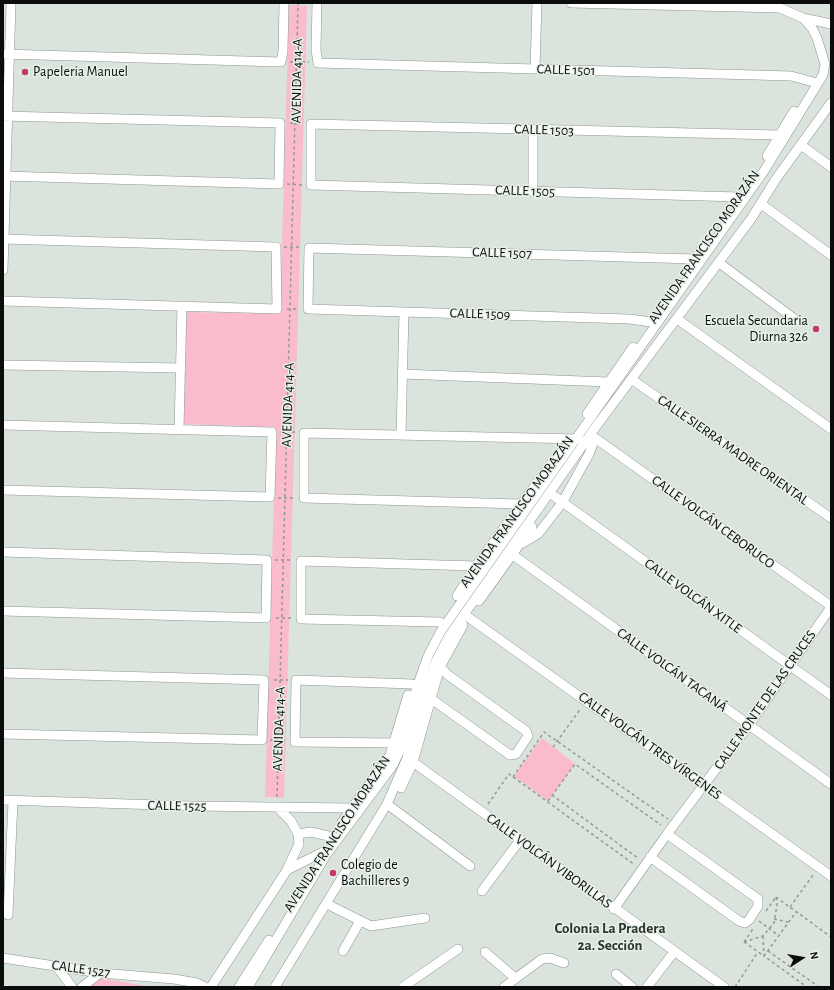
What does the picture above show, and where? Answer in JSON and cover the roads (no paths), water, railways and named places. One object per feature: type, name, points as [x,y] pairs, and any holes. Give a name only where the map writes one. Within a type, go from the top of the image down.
[{"type":"street","points":[[3,270],[6,54],[11,3]]},
{"type":"street","name":"AVENIDA 414-A","points":[[6,54],[281,62],[283,51],[284,3]]},
{"type":"street","name":"AVENIDA 414-A","points":[[317,3],[316,50],[318,63]]},
{"type":"street","points":[[536,69],[537,3]]},
{"type":"street","points":[[571,3],[780,8],[803,18],[831,24]]},
{"type":"street","points":[[248,987],[326,855],[393,765],[400,750],[417,687],[426,662],[441,630],[573,439],[766,168],[823,75],[828,60],[817,38],[803,18]]},
{"type":"street","name":"AVENIDA FRANCISCO MORAZÁN","points":[[239,987],[323,852],[352,808],[384,765],[395,743],[412,684],[425,652],[440,622],[476,566],[521,504],[573,439],[608,382],[760,168],[778,136],[828,60]]},
{"type":"street","name":"CALLE 1501","points":[[318,63],[791,76],[813,82]]},
{"type":"street","points":[[275,987],[387,804],[407,758],[424,693],[436,661],[449,636],[504,556],[592,438],[602,419],[751,219],[776,179],[831,103]]},
{"type":"street","name":"AVENIDA FRANCISCO MORAZÁN","points":[[282,987],[391,807],[413,762],[440,667],[468,616],[521,544],[592,438],[722,265],[831,112]]},
{"type":"street","name":"AVENIDA 414-A","points":[[4,176],[280,184],[280,123],[5,116]]},
{"type":"street","name":"AVENIDA 414-A","points":[[310,124],[311,185]]},
{"type":"street","name":"CALLE 1503","points":[[310,124],[778,136]]},
{"type":"street","points":[[533,130],[533,191]]},
{"type":"street","points":[[805,148],[831,167]]},
{"type":"street","name":"CALLE 1505","points":[[311,185],[739,197]]},
{"type":"street","points":[[764,206],[831,255]]},
{"type":"street","points":[[3,239],[276,247],[277,309],[3,301]]},
{"type":"street","name":"CALLE 1507","points":[[308,310],[309,248],[695,259]]},
{"type":"street","points":[[722,265],[796,320]]},
{"type":"street","points":[[3,425],[179,429],[182,306]]},
{"type":"street","name":"CALLE 1509","points":[[308,310],[629,319],[652,322]]},
{"type":"street","points":[[404,312],[401,435],[573,439],[592,438]]},
{"type":"street","points":[[680,320],[831,429]]},
{"type":"street","points":[[3,365],[181,368]]},
{"type":"street","points":[[402,374],[608,382]]},
{"type":"street","name":"CALLE SIERRA MADRE ORIENTAL","points":[[634,381],[831,518]]},
{"type":"street","name":"AVENIDA 414-A","points":[[3,490],[270,497],[272,432],[179,429]]},
{"type":"street","name":"AVENIDA 414-A","points":[[401,435],[304,433],[304,498],[521,504]]},
{"type":"street","points":[[521,544],[538,534],[562,503],[589,454],[592,438]]},
{"type":"street","name":"CALLE VOLCÁN CEBORUCO","points":[[592,438],[831,607]]},
{"type":"street","name":"CALLE VOLCÁN XITLE","points":[[554,496],[831,695]]},
{"type":"street","points":[[3,552],[267,560],[266,618],[3,611]]},
{"type":"street","name":"CALLE VOLCÁN TACANÁ","points":[[513,555],[831,784]]},
{"type":"street","points":[[440,622],[301,619],[301,561],[476,566]]},
{"type":"street","name":"CALLE MONTE DE LAS CRUCES","points":[[614,909],[645,863],[749,725],[831,607]]},
{"type":"street","name":"CALLE VOLCÁN TRES VÍRGENES","points":[[468,616],[831,876]]},
{"type":"street","points":[[430,698],[508,755],[512,756],[516,754],[528,734],[448,675],[440,667]]},
{"type":"street","name":"AVENIDA 414-A","points":[[3,673],[264,680],[262,740],[3,734]]},
{"type":"street","name":"AVENIDA 414-A","points":[[395,743],[295,742],[296,680],[412,684]]},
{"type":"street","name":"CALLE VOLCÁN VIBORILLAS","points":[[413,762],[614,909],[724,987]]},
{"type":"street","points":[[8,800],[8,915]]},
{"type":"street","name":"CALLE 1525","points":[[8,800],[352,808]]},
{"type":"street","points":[[211,987],[218,973],[287,870],[299,844],[298,834],[291,821],[277,807]]},
{"type":"street","points":[[391,807],[470,866]]},
{"type":"street","points":[[645,863],[739,921],[745,923],[758,906],[759,901],[670,829]]},
{"type":"street","points":[[298,834],[311,832],[333,837]]},
{"type":"street","points":[[482,890],[520,840]]},
{"type":"street","points":[[287,870],[323,852]]},
{"type":"street","points":[[331,906],[371,926],[380,926],[425,918]]},
{"type":"street","points":[[344,951],[360,921]]},
{"type":"street","points":[[403,987],[458,949]]},
{"type":"street","points":[[485,952],[515,978]]},
{"type":"street","points":[[647,987],[674,952]]},
{"type":"street","name":"CALLE 1527","points":[[3,958],[100,973],[174,978],[197,983],[205,987]]},
{"type":"street","points":[[504,987],[542,959],[550,958],[564,963]]},
{"type":"street","points":[[57,967],[72,987]]},
{"type":"street","points":[[82,987],[100,973]]},
{"type":"street","points":[[616,974],[632,987]]},
{"type":"street","points":[[174,978],[182,987]]},
{"type":"place","name":"Papeleria Manuel","points":[[25,72]]},
{"type":"place","name":"Escuela Secundaria Diurna 326","points":[[816,329]]},
{"type":"place","name":"Colegio de Bachilleres 9","points":[[333,873]]},
{"type":"district","name":"Colonia La Pradera 2a. Sección","points":[[610,936]]}]
